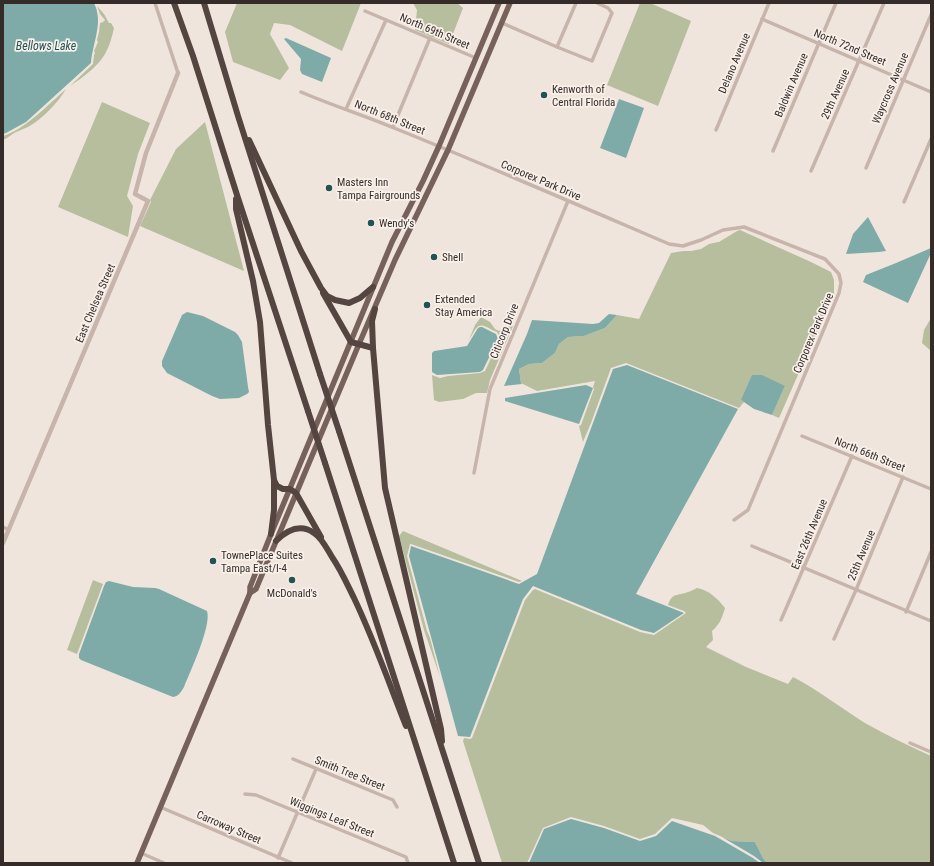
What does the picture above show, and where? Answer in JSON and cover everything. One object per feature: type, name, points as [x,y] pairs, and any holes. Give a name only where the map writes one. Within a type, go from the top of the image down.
[{"type":"highway","points":[[174,3],[193,56],[454,863]]},
{"type":"highway","points":[[204,3],[238,116],[320,374],[479,863]]},
{"type":"highway","points":[[238,116],[290,230],[351,342],[373,348]]},
{"type":"highway","points":[[237,195],[236,208],[253,281],[260,322],[274,480],[274,510],[271,534]]},
{"type":"highway","points":[[321,288],[327,296],[335,300],[349,303],[360,298],[373,287]]},
{"type":"highway","points":[[375,309],[372,321],[373,348],[385,488],[441,730],[442,748]]},
{"type":"highway","points":[[274,480],[277,486],[283,489],[290,489],[296,493],[338,566],[362,616],[428,781]]},
{"type":"highway","points":[[276,541],[284,533],[291,530],[300,528],[306,529],[315,533],[338,566]]},
{"type":"main road","points":[[137,863],[250,593],[250,587],[271,534],[373,287],[393,240],[438,146],[499,3]]},
{"type":"main road","points":[[250,593],[256,589],[395,260],[448,150],[510,3]]},
{"type":"main road","points":[[485,35],[490,50]]},
{"type":"main road","points":[[476,56],[490,50]]},
{"type":"street","points":[[155,3],[178,73]]},
{"type":"street","points":[[557,47],[576,3]]},
{"type":"street","points":[[502,23],[592,61],[612,13],[608,8],[598,3]]},
{"type":"street","name":"Delano Avenue","points":[[716,130],[769,3]]},
{"type":"street","name":"Baldwin Avenue","points":[[773,152],[836,3]]},
{"type":"street","name":"29th Avenue","points":[[811,171],[884,3]]},
{"type":"street","name":"North 69th Street","points":[[365,11],[476,56]]},
{"type":"street","name":"Waycross Avenue","points":[[866,168],[931,15]]},
{"type":"street","name":"North 72nd Street","points":[[762,19],[860,60],[931,92]]},
{"type":"street","points":[[346,109],[386,20]]},
{"type":"street","points":[[393,127],[430,38]]},
{"type":"street","name":"East Chelsea Street","points":[[3,543],[148,201],[136,194],[146,153],[178,73]]},
{"type":"street","name":"North 68th Street","points":[[301,92],[393,127],[448,150]]},
{"type":"street","points":[[904,202],[931,139]]},
{"type":"street","name":"Corporex Park Drive","points":[[448,150],[669,244],[683,246],[723,230],[744,227],[825,259],[839,274],[841,283],[839,293],[748,510],[734,520]]},
{"type":"street","name":"Citicorp Drive","points":[[474,473],[490,389],[568,201]]},
{"type":"street","name":"North 66th Street","points":[[802,436],[931,489]]},
{"type":"street","name":"East 26th Avenue","points":[[781,620],[852,456]]},
{"type":"street","name":"25th Avenue","points":[[834,639],[903,477]]},
{"type":"street","points":[[3,527],[9,530]]},
{"type":"street","points":[[752,546],[906,612],[931,621]]},
{"type":"street","points":[[906,612],[931,552]]},
{"type":"street","points":[[910,743],[931,752]]},
{"type":"street","name":"Smith Tree Street","points":[[293,759],[393,800],[397,806]]},
{"type":"street","points":[[278,858],[316,769]]},
{"type":"street","name":"Wiggings Leaf Street","points":[[246,794],[256,795],[406,858],[408,863]]},
{"type":"street","name":"Carroway Street","points":[[160,807],[292,863]]},
{"type":"street","points":[[141,853],[164,863]]},
{"type":"green space","points":[[237,3],[361,3],[342,51],[290,25],[274,23],[270,34],[289,68],[280,80],[233,62],[225,32]]},
{"type":"green space","points":[[413,3],[457,3],[463,8],[449,44],[415,30],[417,10]]},
{"type":"green space","points":[[640,3],[650,3],[691,21],[658,106],[607,85]]},
{"type":"green space","points":[[97,6],[114,28],[110,43],[100,62],[70,86],[93,64],[94,51],[98,42],[97,40],[100,23],[105,20],[100,14]]},
{"type":"green space","points":[[66,89],[54,105],[39,120],[3,140],[3,136],[11,133],[28,122]]},
{"type":"green space","points":[[102,102],[150,123],[138,154],[127,196],[133,206],[128,237],[58,207]]},
{"type":"green space","points":[[205,122],[244,271],[140,226],[151,202],[150,200],[176,149]]},
{"type":"green space","points":[[740,230],[831,272],[834,280],[834,293],[779,418],[772,415],[785,386],[741,400],[744,402],[739,408],[626,363],[611,368],[583,442],[579,426],[581,425],[594,389],[593,387],[595,381],[537,391],[521,383],[519,369],[529,364],[542,363],[555,353],[559,344],[568,337],[584,336],[605,328],[617,315],[639,319],[671,253],[701,249],[709,244],[719,242]]},
{"type":"green space","points":[[481,317],[490,322],[495,329],[499,331],[505,327],[513,326],[490,380],[487,393],[476,393],[463,399],[439,402],[434,400],[432,375],[440,378],[480,373],[485,371],[500,338],[497,332],[480,326],[475,329],[469,340],[475,325]]},
{"type":"green space","points":[[931,318],[931,351],[922,343],[924,330]]},
{"type":"green space","points":[[403,531],[522,581],[519,582],[410,544],[407,556],[440,677],[424,630],[399,536]]},
{"type":"green space","points":[[93,580],[103,584],[77,654],[67,650]]},
{"type":"green space","points":[[697,588],[713,595],[725,608],[720,621],[712,631],[713,640],[706,647],[746,667],[788,684],[793,677],[865,723],[931,756],[931,863],[767,863],[755,842],[732,841],[713,833],[703,825],[672,818],[655,834],[640,839],[604,826],[571,817],[543,828],[527,863],[502,863],[463,741],[464,738],[472,738],[525,600],[535,589],[640,632],[654,635],[686,613],[668,605],[672,597]]},
{"type":"water","name":"Bellows Lake","points":[[3,3],[94,3],[97,10],[98,24],[91,63],[26,122],[3,134]]},
{"type":"water","points":[[286,38],[331,58],[322,82],[302,74],[300,70],[301,59],[284,39]]},
{"type":"water","points":[[619,99],[644,108],[626,158],[600,148]]},
{"type":"water","points":[[868,217],[886,251],[846,254],[853,234]]},
{"type":"water","points":[[931,248],[931,253],[908,303],[863,282],[866,275]]},
{"type":"water","points":[[187,312],[203,316],[235,332],[238,335],[242,342],[249,392],[247,394],[239,398],[220,399],[167,373],[162,366],[162,361],[182,315]]},
{"type":"water","points":[[609,314],[617,315],[605,328],[584,336],[568,337],[559,344],[555,353],[542,363],[529,364],[519,369],[522,384],[504,386],[532,320],[593,324],[599,323]]},
{"type":"water","points":[[480,327],[496,334],[498,339],[483,370],[480,372],[437,375],[432,372],[432,353],[434,351],[467,346]]},
{"type":"water","points":[[627,365],[738,409],[636,594],[684,613],[654,633],[641,630],[533,586],[523,599],[470,737],[458,736],[409,556],[411,546],[519,584],[537,574],[613,369]]},
{"type":"water","points":[[752,375],[762,375],[785,386],[772,415],[754,409],[741,400]]},
{"type":"water","points":[[586,385],[593,388],[579,424],[505,401],[505,398]]},
{"type":"water","points":[[109,581],[133,587],[159,589],[207,611],[208,618],[200,649],[184,687],[177,696],[173,697],[79,658],[79,654],[104,586],[106,582]]},
{"type":"water","points":[[571,819],[604,828],[640,841],[656,836],[672,821],[715,836],[760,863],[529,863],[544,829]]},
{"type":"water","points":[[722,837],[732,841],[755,842],[767,863],[763,863]]},
{"type":"place","name":"Kenworth of Central Florida","points":[[544,95]]},
{"type":"place","name":"Masters Inn Tampa Fairgrounds","points":[[329,188]]},
{"type":"place","name":"Wendy's","points":[[371,223]]},
{"type":"place","name":"Shell","points":[[434,257]]},
{"type":"place","name":"Extended Stay America","points":[[427,305]]},
{"type":"place","name":"TownePlace Suites Tampa East/I-4","points":[[213,561]]},
{"type":"place","name":"McDonald's","points":[[292,580]]}]
